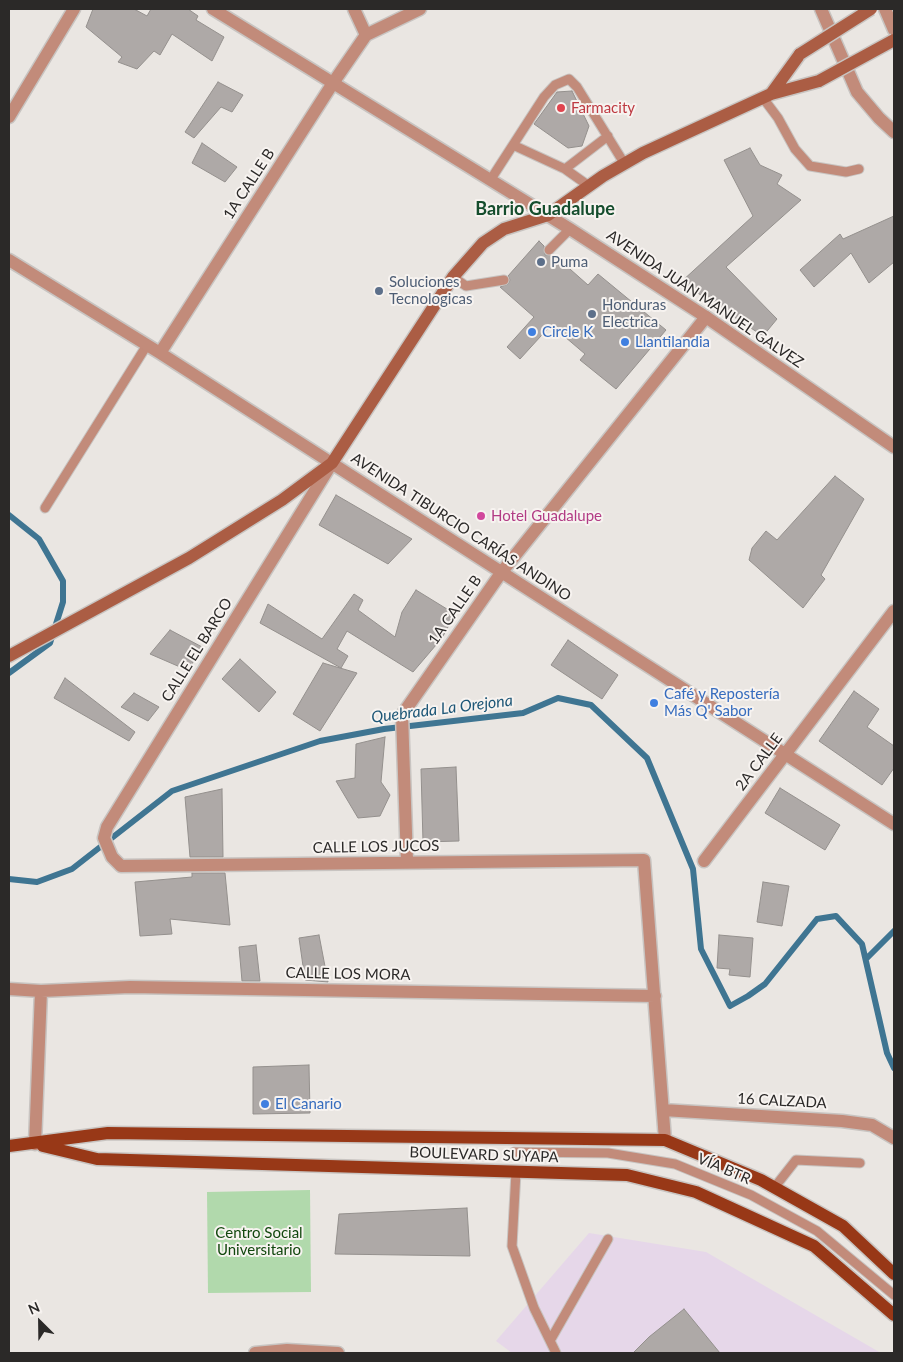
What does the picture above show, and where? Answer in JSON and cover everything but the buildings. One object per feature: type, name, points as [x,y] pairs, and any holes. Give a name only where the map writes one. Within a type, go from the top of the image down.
[{"type":"main road","points":[[767,96],[800,54],[871,9]]},
{"type":"main road","points":[[9,656],[189,558],[282,500],[332,463],[453,277],[483,242],[504,230],[548,215],[624,163],[767,96],[819,81],[894,40]]},
{"type":"main road","name":"BOULEVARD SUYAPA","points":[[9,1146],[108,1133],[665,1140],[774,1188],[843,1226],[894,1274]]},
{"type":"main road","name":"BOULEVARD SUYAPA","points":[[35,1144],[97,1159],[627,1175],[696,1192],[814,1246],[894,1315]]},
{"type":"street","points":[[9,117],[74,9]]},
{"type":"street","name":"AVENIDA JUAN MANUEL GALVEZ","points":[[213,9],[570,229],[706,317],[894,447]]},
{"type":"street","points":[[354,9],[366,35],[420,9]]},
{"type":"street","points":[[821,9],[857,92],[879,118],[894,132]]},
{"type":"street","points":[[885,9],[894,30]]},
{"type":"street","name":"1A CALLE B","points":[[160,352],[333,83],[366,35]]},
{"type":"street","name":"AVENIDA TIBURCIO CARÍAS ANDINO","points":[[9,260],[160,352],[785,756],[894,824]]},
{"type":"street","name":"1A CALLE B","points":[[407,862],[402,715],[501,573],[706,317]]},
{"type":"street","name":"CALLE EL BARCO","points":[[112,857],[104,838],[112,818],[332,463]]},
{"type":"street","name":"2A CALLE","points":[[704,861],[894,611]]},
{"type":"street","name":"CALLE LOS JUCOS","points":[[112,857],[121,866],[644,860],[655,996]]},
{"type":"street","name":"CALLE LOS MORA","points":[[9,989],[41,991],[130,987],[655,996]]},
{"type":"street","points":[[35,1144],[41,991]]},
{"type":"street","points":[[655,996],[665,1140]]},
{"type":"street","name":"16 CALZADA","points":[[663,1110],[872,1124],[894,1138]]},
{"type":"street","points":[[255,1353],[287,1350],[338,1353]]},
{"type":"lane","points":[[491,180],[544,97],[555,84],[569,79],[578,87],[624,163]]},
{"type":"lane","points":[[767,96],[795,149],[810,166],[846,172],[859,169]]},
{"type":"lane","points":[[565,170],[608,136]]},
{"type":"lane","points":[[513,145],[565,170],[589,186]]},
{"type":"lane","points":[[549,250],[570,229]]},
{"type":"lane","points":[[453,277],[466,286],[504,280]]},
{"type":"lane","points":[[45,508],[147,345]]},
{"type":"lane","name":"VÍA BTR","points":[[514,1152],[608,1153],[676,1164],[751,1195],[817,1231],[894,1295]]},
{"type":"lane","points":[[774,1188],[796,1160],[860,1162]]},
{"type":"lane","points":[[516,1172],[512,1246],[534,1308],[551,1339],[556,1353]]},
{"type":"lane","points":[[551,1339],[608,1239]]},
{"type":"shaded area","points":[[589,1233],[706,1252],[881,1353],[512,1353],[496,1341]]},
{"type":"green space","name":"Centro Social Universitario","points":[[310,1190],[311,1292],[208,1293],[207,1192]]},
{"type":"waterway","name":"Quebrada La Orejona","points":[[9,515],[39,539],[63,581],[63,602],[50,643],[9,673]]},
{"type":"waterway","name":"Quebrada La Orejona","points":[[9,879],[37,882],[72,869],[172,791],[320,741],[384,729],[523,713],[558,698],[591,705],[647,758],[693,869],[701,949],[730,1006],[765,984],[817,919],[836,916],[862,944],[887,1053],[894,1068]]},
{"type":"waterway","points":[[866,959],[894,931]]},
{"type":"place","name":"Farmacity","points":[[561,108]]},
{"type":"place","name":"Puma","points":[[541,262]]},
{"type":"place","name":"Soluciones Tecnologicas","points":[[379,291]]},
{"type":"place","name":"Honduras Electrica","points":[[592,314]]},
{"type":"place","name":"Circle K","points":[[532,332]]},
{"type":"place","name":"Llantilandia","points":[[625,342]]},
{"type":"place","name":"Hotel Guadalupe","points":[[481,516]]},
{"type":"place","name":"Café y Repostería Más Q' Sabor","points":[[654,703]]},
{"type":"place","name":"El Canario","points":[[265,1104]]},
{"type":"district","name":"Barrio Guadalupe","points":[[545,209]]}]
